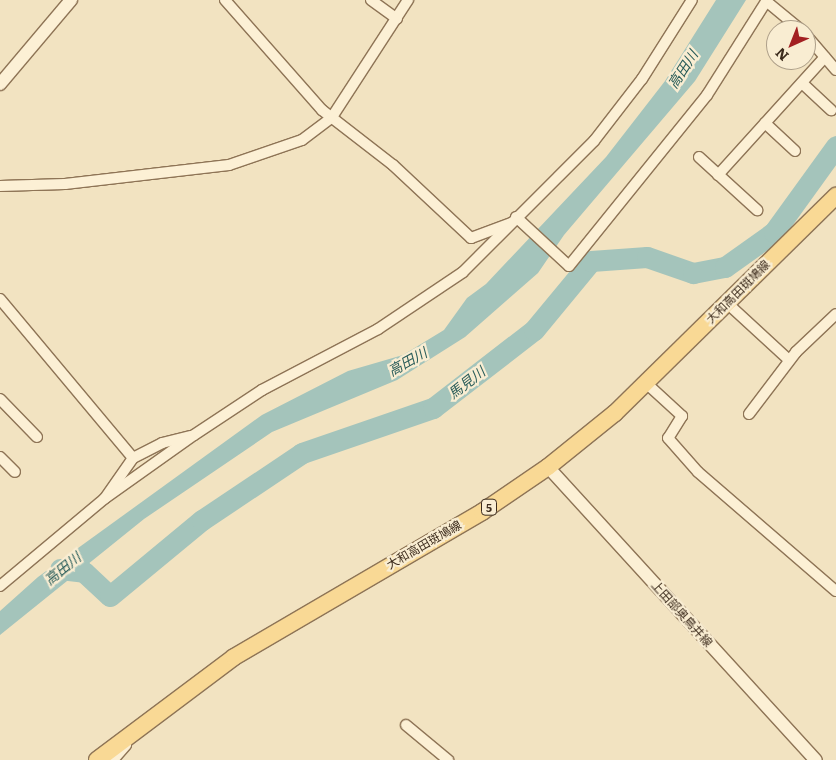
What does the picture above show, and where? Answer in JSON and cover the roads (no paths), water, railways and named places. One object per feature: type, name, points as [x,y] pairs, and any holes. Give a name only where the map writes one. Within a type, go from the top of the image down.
[{"type":"main road","name":"大和高田斑鳩線","points":[[97,760],[151,716],[234,657],[482,512],[548,468],[646,383],[836,196]]},
{"type":"street","points":[[0,84],[72,0]]},
{"type":"street","points":[[225,0],[332,117],[393,166],[471,238],[517,221]]},
{"type":"street","points":[[371,0],[396,19]]},
{"type":"street","points":[[0,186],[66,184],[229,165],[302,140],[332,117],[408,0]]},
{"type":"street","points":[[0,586],[104,499],[194,435],[262,390],[406,312],[463,272],[517,221],[594,141],[642,79],[692,0]]},
{"type":"street","points":[[517,221],[569,266],[697,107],[767,0],[789,20]]},
{"type":"street","points":[[816,47],[836,70]]},
{"type":"street","points":[[718,175],[826,58]]},
{"type":"street","points":[[802,83],[831,110]]},
{"type":"street","points":[[765,123],[795,151]]},
{"type":"street","points":[[699,158],[756,210]]},
{"type":"street","points":[[0,299],[133,458]]},
{"type":"street","points":[[727,303],[789,360]]},
{"type":"street","points":[[749,414],[789,360],[836,314]]},
{"type":"street","points":[[646,383],[682,416],[668,438],[698,472],[836,591]]},
{"type":"street","points":[[0,399],[37,437]]},
{"type":"street","points":[[104,499],[133,458],[162,443],[194,435]]},
{"type":"street","points":[[0,457],[15,472]]},
{"type":"street","name":"上田部奥鳥井線","points":[[548,468],[816,760]]},
{"type":"street","points":[[113,760],[151,716]]},
{"type":"street","points":[[406,725],[448,760]]},
{"type":"water","name":"高田川","points":[[716,0],[746,0],[695,81],[564,235],[538,273],[465,337],[397,380],[272,432],[144,519],[0,635],[0,611],[38,577],[262,415],[348,371],[403,355],[444,330],[467,298],[486,284],[606,157],[665,81]]},
{"type":"waterway","name":"馬見川","points":[[60,569],[84,572],[110,596],[202,520],[302,453],[433,408],[534,330],[591,261],[647,257],[693,273],[725,267],[774,232],[836,146]]}]
